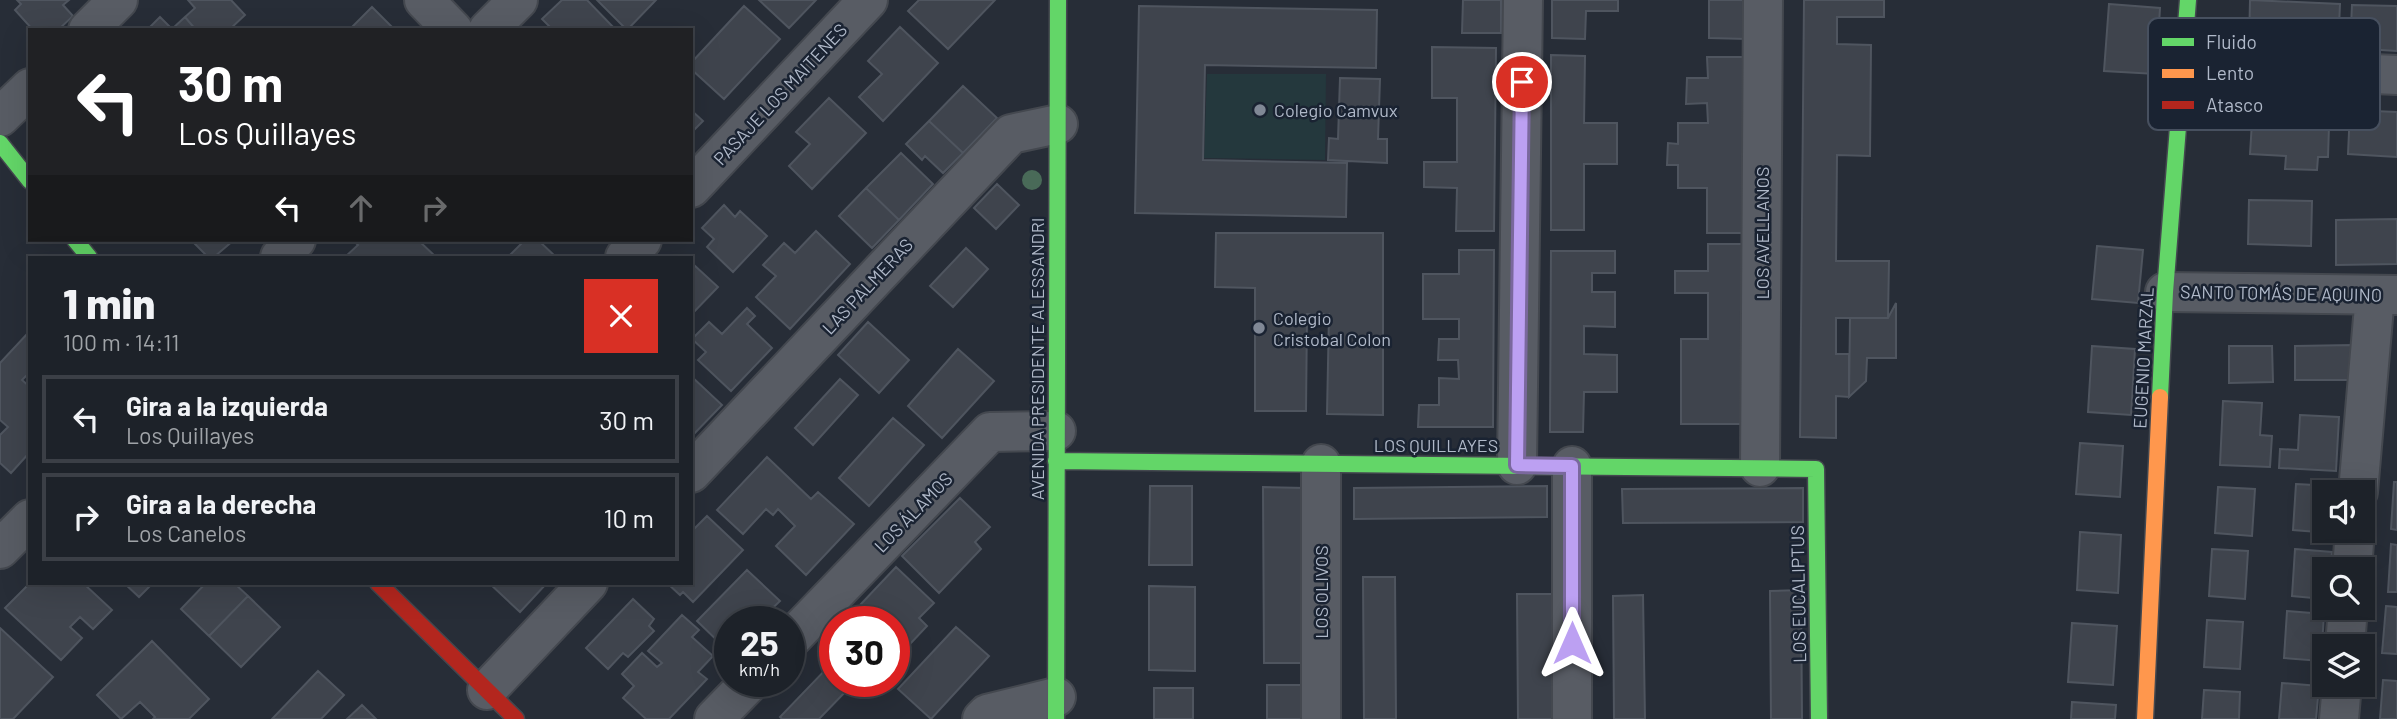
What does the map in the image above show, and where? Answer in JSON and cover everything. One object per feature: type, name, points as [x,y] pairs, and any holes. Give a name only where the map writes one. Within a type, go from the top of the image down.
[{"type":"main road","name":"AVENIDA PRESIDENTE ALESSANDRI","points":[[1056,708],[1058,0]]},
{"type":"main road","name":"EUGENIO MARZAL","points":[[2187,18],[2188,0]]},
{"type":"main road","name":"EUGENIO MARZAL","points":[[2145,719],[2165,292],[2178,130]]},
{"type":"main road","points":[[0,143],[28,178]]},
{"type":"main road","points":[[77,242],[88,256]]},
{"type":"main road","name":"LOS QUILLAYES","points":[[1056,446],[1321,464],[1816,469]]},
{"type":"main road","name":"LOS EUCALIPTUS","points":[[1816,469],[1819,719]]},
{"type":"main road","points":[[381,585],[516,719]]},
{"type":"street","points":[[90,28],[118,0]]},
{"type":"street","points":[[424,0],[451,28]]},
{"type":"street","points":[[490,28],[517,0]]},
{"type":"street","name":"PASAJE LOS MAITENES","points":[[693,185],[868,0]]},
{"type":"street","points":[[1517,465],[1523,0]]},
{"type":"street","name":"LOS AVELLANOS","points":[[1760,467],[1763,0]]},
{"type":"street","points":[[0,117],[28,90]]},
{"type":"street","name":"LAS PALMERAS","points":[[693,471],[1011,134],[1058,124]]},
{"type":"street","points":[[282,256],[294,242]]},
{"type":"street","points":[[626,256],[640,242]]},
{"type":"street","name":"SANTO TOMÁS DE AQUINO","points":[[2165,292],[2386,295]]},
{"type":"street","points":[[2360,480],[2386,295]]},
{"type":"street","name":"LOS ÁLAMOS","points":[[805,624],[990,432],[1056,446]]},
{"type":"street","name":"LOS OLIVOS","points":[[1321,464],[1321,719]]},
{"type":"street","points":[[1572,466],[1572,719]]},
{"type":"street","points":[[0,549],[28,521]]},
{"type":"street","points":[[487,690],[586,585]]},
{"type":"street","points":[[714,719],[735,697]]},
{"type":"street","points":[[2339,719],[2341,697]]},
{"type":"street","points":[[982,719],[987,714],[1056,708]]},
{"type":"green space","points":[[1207,74],[1326,74],[1325,160],[1204,158]]},
{"type":"building","points":[[17,0],[69,0],[63,5],[73,16],[60,28],[31,28],[15,10],[21,4]]},
{"type":"building","points":[[188,0],[231,0],[245,15],[231,28],[194,28],[185,17],[195,8]]},
{"type":"building","points":[[562,0],[587,0],[614,28],[551,28],[542,19]]},
{"type":"building","points":[[597,0],[656,0],[629,28],[625,28]]},
{"type":"building","points":[[759,0],[816,0],[789,28]]},
{"type":"building","points":[[919,0],[995,0],[948,49],[908,11]]},
{"type":"building","points":[[1463,0],[1501,0],[1501,33],[1462,33]]},
{"type":"building","points":[[1552,0],[1618,0],[1618,11],[1586,11],[1585,39],[1552,38]]},
{"type":"building","points":[[1709,0],[1747,0],[1747,39],[1709,38]]},
{"type":"building","points":[[1804,0],[1884,0],[1884,17],[1837,17],[1837,44],[1871,45],[1870,156],[1837,155],[1836,261],[1889,261],[1888,318],[1836,318],[1836,354],[1849,354],[1849,397],[1836,396],[1836,438],[1800,437]]},
{"type":"building","points":[[2250,0],[2340,4],[2339,18],[2250,18]]},
{"type":"building","points":[[2109,4],[2160,8],[2159,18],[2148,18],[2148,74],[2104,71]]},
{"type":"building","points":[[2352,5],[2397,6],[2397,51],[2380,50],[2380,18],[2351,18]]},
{"type":"building","points":[[744,6],[780,39],[724,99],[693,71],[693,61]]},
{"type":"building","points":[[1139,6],[1377,10],[1376,68],[1205,65],[1203,160],[1347,163],[1346,217],[1135,213]]},
{"type":"building","points":[[372,7],[393,28],[351,28]]},
{"type":"building","points":[[160,17],[171,28],[149,28]]},
{"type":"building","points":[[185,17],[194,28],[173,28]]},
{"type":"building","points":[[900,27],[938,63],[883,121],[859,97],[882,74],[868,61]]},
{"type":"building","points":[[1432,47],[1496,48],[1494,231],[1456,231],[1457,188],[1424,187],[1424,162],[1457,162],[1457,98],[1432,98]]},
{"type":"building","points":[[1551,55],[1585,56],[1584,123],[1617,123],[1617,164],[1584,164],[1584,230],[1551,230]]},
{"type":"building","points":[[1707,57],[1748,57],[1747,233],[1707,233],[1707,188],[1678,188],[1678,165],[1667,165],[1668,143],[1678,144],[1678,123],[1708,123],[1707,103],[1686,104],[1687,78],[1708,78]]},
{"type":"building","points":[[1340,78],[1380,79],[1378,139],[1387,139],[1387,163],[1328,160],[1329,138],[1338,139]]},
{"type":"building","points":[[963,86],[997,118],[963,153],[929,121]]},
{"type":"building","points":[[829,98],[866,133],[812,189],[789,166],[810,144],[796,132]]},
{"type":"building","points":[[2380,111],[2397,112],[2397,157],[2348,154],[2349,130],[2380,130]]},
{"type":"building","points":[[693,112],[703,121],[693,131]]},
{"type":"building","points":[[929,121],[963,153],[943,173],[925,156],[922,160],[906,144]]},
{"type":"building","points":[[2252,130],[2329,130],[2328,157],[2318,157],[2317,170],[2285,169],[2286,156],[2250,154]]},
{"type":"building","points":[[901,153],[933,184],[899,220],[866,188]]},
{"type":"building","points":[[997,184],[1019,205],[996,229],[974,208]]},
{"type":"building","points":[[866,188],[899,220],[872,248],[839,216]]},
{"type":"building","points":[[2249,200],[2312,201],[2311,246],[2248,244]]},
{"type":"building","points":[[724,205],[735,217],[740,211],[767,236],[733,272],[707,247],[714,239],[702,228]]},
{"type":"building","points":[[2397,219],[2397,264],[2336,265],[2336,220]]},
{"type":"building","points":[[816,231],[850,264],[790,329],[756,297],[776,276],[763,265],[784,243],[795,253]]},
{"type":"building","points":[[1216,233],[1383,233],[1383,415],[1327,414],[1329,314],[1307,314],[1306,411],[1255,411],[1255,288],[1215,287]]},
{"type":"building","points":[[193,242],[232,242],[215,256],[207,256]]},
{"type":"building","points":[[355,242],[420,242],[435,256],[346,256],[358,245]]},
{"type":"building","points":[[523,242],[540,242],[555,256],[509,256]]},
{"type":"building","points":[[1708,244],[1747,244],[1746,424],[1681,424],[1681,339],[1708,339],[1708,293],[1675,293],[1675,271],[1708,271]]},
{"type":"building","points":[[2097,246],[2143,250],[2138,303],[2092,299]]},
{"type":"building","points":[[966,248],[988,269],[953,307],[930,286]]},
{"type":"building","points":[[1459,250],[1494,250],[1493,427],[1418,427],[1419,405],[1439,405],[1439,378],[1459,379],[1458,360],[1438,360],[1439,339],[1459,339],[1459,319],[1423,319],[1423,274],[1459,274]]},
{"type":"building","points":[[1551,251],[1615,251],[1615,273],[1592,273],[1592,292],[1615,292],[1615,327],[1584,326],[1584,354],[1617,355],[1617,392],[1584,392],[1583,432],[1550,432]]},
{"type":"building","points":[[693,266],[718,287],[693,313]]},
{"type":"building","points":[[1896,303],[1896,358],[1867,358],[1866,381],[1849,397],[1850,318],[1888,318]]},
{"type":"building","points":[[747,308],[755,316],[747,324],[772,348],[731,391],[698,360],[706,352],[693,340],[709,322],[722,334]]},
{"type":"building","points":[[868,322],[909,360],[879,393],[838,355]]},
{"type":"building","points":[[28,333],[28,374],[22,380],[28,385],[28,454],[11,473],[0,463],[0,435],[8,427],[0,420],[0,363]]},
{"type":"building","points":[[2352,345],[2352,380],[2295,380],[2295,346]]},
{"type":"building","points":[[2092,346],[2135,349],[2131,415],[2088,412]]},
{"type":"building","points":[[2229,346],[2272,346],[2273,382],[2229,383]]},
{"type":"building","points":[[958,349],[994,381],[942,438],[908,406]]},
{"type":"building","points":[[693,378],[722,405],[693,435]]},
{"type":"building","points":[[840,379],[858,395],[813,445],[795,428]]},
{"type":"building","points":[[2223,401],[2262,403],[2260,435],[2272,436],[2270,467],[2220,465]]},
{"type":"building","points":[[2300,415],[2339,417],[2336,471],[2279,468],[2280,449],[2298,450]]},
{"type":"building","points":[[893,418],[924,445],[869,506],[839,478]]},
{"type":"building","points":[[2080,443],[2123,446],[2120,497],[2076,494]]},
{"type":"building","points":[[767,457],[811,499],[818,492],[854,524],[806,575],[776,546],[795,526],[778,509],[773,515],[766,509],[743,534],[717,510]]},
{"type":"building","points":[[2394,482],[2397,482],[2397,530],[2391,529]]},
{"type":"building","points":[[2296,484],[2312,485],[2312,532],[2293,530]]},
{"type":"building","points":[[1150,486],[1192,486],[1192,565],[1149,565]]},
{"type":"building","points":[[1547,486],[1547,517],[1354,519],[1354,488]]},
{"type":"building","points":[[1263,487],[1305,488],[1304,663],[1264,663]]},
{"type":"building","points":[[2218,487],[2255,489],[2252,536],[2215,533]]},
{"type":"building","points":[[1803,488],[1803,522],[1623,523],[1622,489]]},
{"type":"building","points":[[960,498],[990,527],[975,542],[981,549],[939,593],[902,556]]},
{"type":"building","points":[[707,516],[743,550],[693,602],[683,592],[680,595],[669,585],[693,585],[693,530]]},
{"type":"building","points":[[2080,532],[2121,535],[2118,593],[2077,590]]},
{"type":"building","points":[[2391,544],[2397,545],[2397,592],[2388,592]]},
{"type":"building","points":[[2212,549],[2248,551],[2245,599],[2209,596]]},
{"type":"building","points":[[2295,549],[2332,552],[2331,557],[2312,557],[2312,598],[2292,596]]},
{"type":"building","points":[[896,567],[934,603],[919,618],[927,626],[910,644],[910,606],[861,604]]},
{"type":"building","points":[[747,570],[780,601],[775,606],[714,606],[714,637],[697,621]]},
{"type":"building","points":[[1363,577],[1395,577],[1396,719],[1364,719]]},
{"type":"building","points":[[28,585],[85,585],[112,610],[93,629],[80,617],[70,627],[82,638],[61,660],[5,608]]},
{"type":"building","points":[[126,585],[151,585],[139,597]]},
{"type":"building","points":[[204,585],[236,585],[248,596],[209,636],[181,609]]},
{"type":"building","points":[[491,585],[545,585],[520,612]]},
{"type":"building","points":[[1149,586],[1195,587],[1195,671],[1149,670]]},
{"type":"building","points":[[1801,590],[1802,719],[1771,719],[1770,591]]},
{"type":"building","points":[[1517,594],[1555,594],[1556,719],[1518,719]]},
{"type":"building","points":[[1643,595],[1645,719],[1614,719],[1613,596]]},
{"type":"building","points":[[248,596],[280,627],[241,667],[209,636]]},
{"type":"building","points":[[633,599],[654,619],[649,626],[654,631],[628,657],[623,653],[608,669],[586,648]]},
{"type":"building","points":[[2386,606],[2397,607],[2397,654],[2382,653]]},
{"type":"building","points":[[2287,611],[2312,613],[2312,620],[2324,620],[2323,634],[2312,634],[2312,660],[2284,658]]},
{"type":"building","points":[[682,615],[699,630],[692,637],[713,656],[698,672],[707,679],[669,719],[646,719],[623,698],[634,686],[622,674],[642,653],[657,667],[662,663],[648,651]]},
{"type":"building","points":[[2207,620],[2243,622],[2240,669],[2204,667]]},
{"type":"building","points":[[2072,623],[2117,626],[2113,685],[2068,682]]},
{"type":"building","points":[[956,627],[989,656],[931,719],[907,697],[910,697],[910,676]]},
{"type":"building","points":[[0,628],[53,677],[13,719],[0,719]]},
{"type":"building","points":[[152,641],[209,699],[189,719],[153,719],[155,717],[140,702],[121,719],[97,695]]},
{"type":"building","points":[[318,671],[344,695],[321,719],[272,719]]},
{"type":"building","points":[[819,676],[819,697],[840,697],[819,719],[782,719],[780,717],[799,697],[805,697],[805,691]]},
{"type":"building","points":[[2383,680],[2397,681],[2397,719],[2380,719]]},
{"type":"building","points":[[2282,683],[2312,685],[2312,697],[2318,697],[2316,719],[2279,719]]},
{"type":"building","points":[[1267,685],[1302,685],[1302,719],[1267,719]]},
{"type":"building","points":[[1154,688],[1193,688],[1193,719],[1154,719]]},
{"type":"building","points":[[2204,690],[2240,692],[2239,719],[2202,719]]},
{"type":"building","points":[[2072,702],[2116,705],[2115,719],[2071,719]]},
{"type":"building","points":[[362,705],[376,719],[347,719]]},
{"type":"traffic: fast","points":[[1056,719],[1058,0]]},
{"type":"traffic: fast","points":[[2187,18],[2188,0]]},
{"type":"traffic: fast","points":[[2160,397],[2178,130]]},
{"type":"traffic: fast","points":[[0,143],[28,178]]},
{"type":"traffic: fast","points":[[77,242],[88,256]]},
{"type":"traffic: fast","points":[[1056,461],[1816,469],[1819,719]]},
{"type":"traffic: slow","points":[[2145,719],[2160,397]]},
{"type":"traffic: jam","points":[[380,585],[516,719]]},
{"type":"place","name":"Colegio Camvux","points":[[1260,110]]},
{"type":"place","name":"Colegio Cristobal Colon","points":[[1259,328]]},
{"type":"route","points":[[1522,82],[1517,465],[1572,466],[1572,643]]}]
